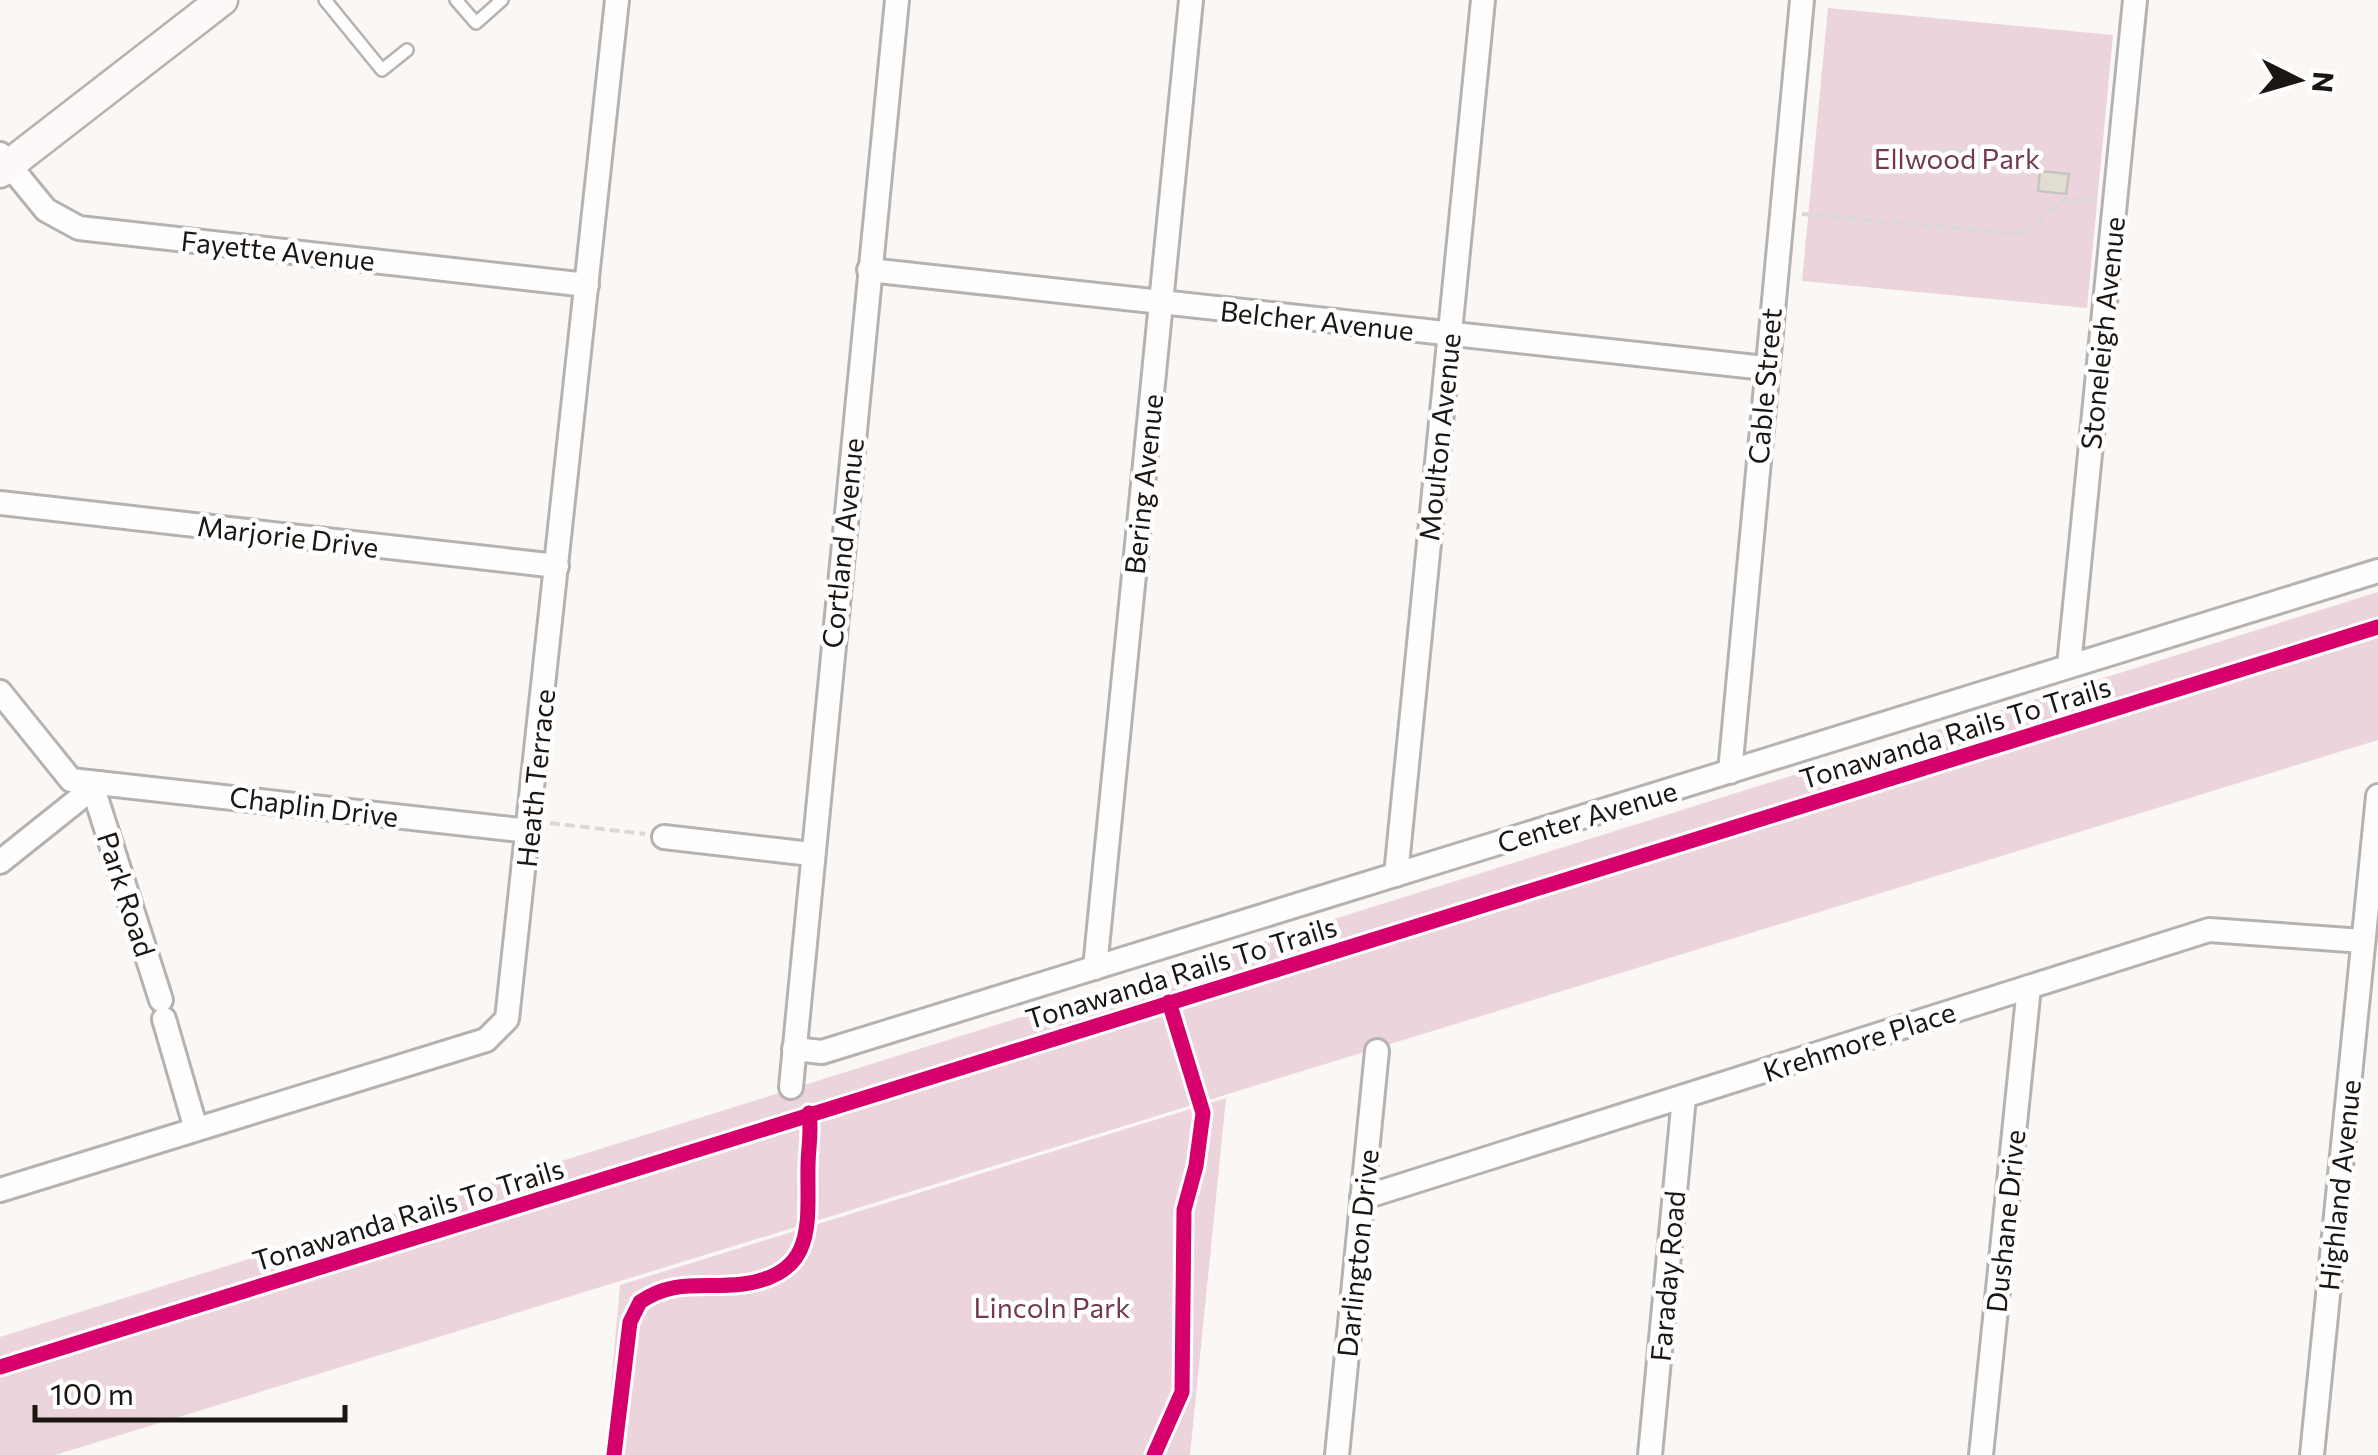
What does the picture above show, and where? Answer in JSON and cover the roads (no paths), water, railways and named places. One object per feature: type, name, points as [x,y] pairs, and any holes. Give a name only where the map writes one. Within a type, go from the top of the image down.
[{"type":"street","points":[[3,164],[222,0]]},
{"type":"street","name":"Heath Terrace","points":[[0,1190],[486,1040],[498,1032],[512,1004],[616,0]]},
{"type":"street","name":"Cortland Avenue","points":[[790,1087],[897,0]]},
{"type":"street","name":"Bering Avenue","points":[[1095,968],[1192,0]]},
{"type":"street","name":"Moulton Avenue","points":[[1396,875],[1483,0]]},
{"type":"street","name":"Cable Street","points":[[1730,772],[1802,0]]},
{"type":"street","name":"Stoneleigh Avenue","points":[[2068,666],[2134,0]]},
{"type":"street","name":"Fayette Avenue","points":[[3,164],[46,210],[79,228],[586,285]]},
{"type":"street","name":"Belcher Avenue","points":[[869,270],[1765,368]]},
{"type":"street","name":"Marjorie Drive","points":[[0,521],[10,504],[557,566]]},
{"type":"street","name":"Center Avenue","points":[[794,1049],[822,1052],[2378,571]]},
{"type":"street","points":[[0,692],[71,780],[96,786]]},
{"type":"street","points":[[0,862],[96,786]]},
{"type":"street","name":"Chaplin Drive","points":[[96,786],[530,826]]},
{"type":"street","name":"Park Road","points":[[96,786],[196,1129]]},
{"type":"street","name":"Highland Avenue","points":[[2312,1455],[2378,796]]},
{"type":"street","points":[[664,837],[811,854]]},
{"type":"street","name":"Krehmore Place","points":[[1362,1198],[2210,930],[2363,942]]},
{"type":"street","name":"Dushane Drive","points":[[1981,1455],[2029,986]]},
{"type":"street","name":"Darlington Drive","points":[[1337,1455],[1377,1050]]},
{"type":"street","name":"Faraday Road","points":[[1650,1455],[1684,1097]]},
{"type":"lane","points":[[325,0],[382,70],[407,50]]},
{"type":"lane","points":[[456,0],[476,23],[502,0]]},
{"type":"park label","name":"Ellwood Park","points":[[1957,158]]},
{"type":"park label","name":"Lincoln Park","points":[[1052,1307]]}]
